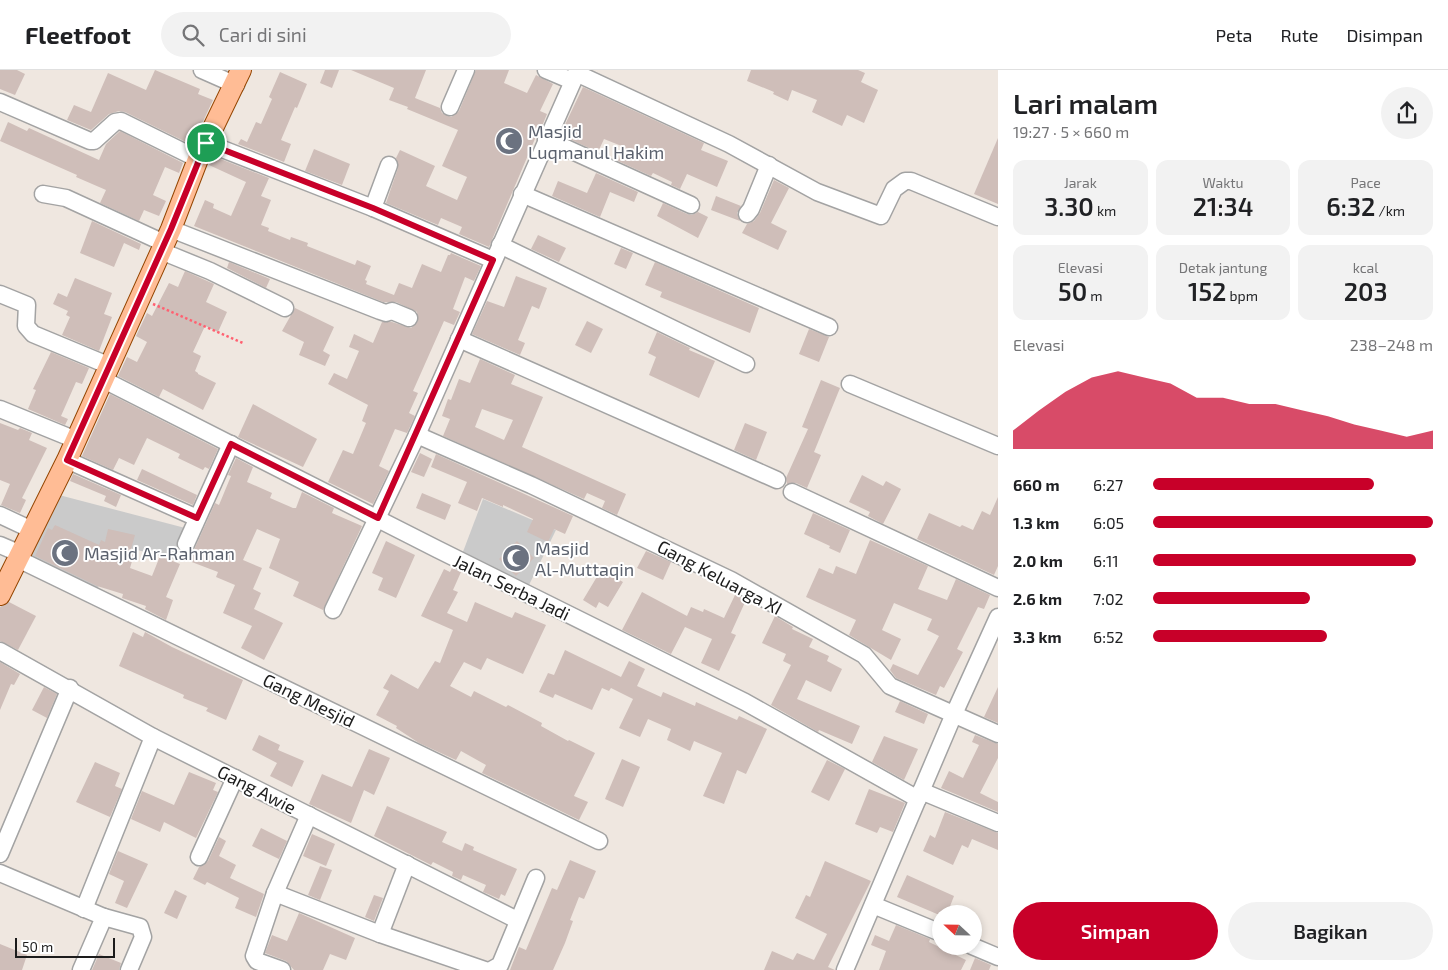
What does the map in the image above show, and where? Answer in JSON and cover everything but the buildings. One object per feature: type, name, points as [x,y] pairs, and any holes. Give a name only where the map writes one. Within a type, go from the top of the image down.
[{"type":"main road","points":[[0,595],[67,460],[140,299],[202,151],[238,78]]},
{"type":"street","points":[[202,70],[238,78]]},
{"type":"street","points":[[450,107],[466,70]]},
{"type":"street","points":[[546,70],[575,75],[769,165],[818,192],[881,216],[894,189],[905,181],[911,181],[928,190],[998,217]]},
{"type":"street","points":[[333,610],[417,435],[575,75]]},
{"type":"street","points":[[0,102],[90,141],[94,141],[115,122],[121,120],[202,151],[373,208],[493,260]]},
{"type":"street","points":[[546,140],[691,205]]},
{"type":"street","points":[[373,208],[389,165]]},
{"type":"street","points":[[747,214],[751,209],[769,165]]},
{"type":"street","points":[[43,194],[66,198],[165,241],[386,313],[392,311],[409,318]]},
{"type":"street","points":[[522,194],[830,327]]},
{"type":"street","points":[[165,241],[210,272],[285,308]]},
{"type":"street","points":[[500,245],[746,364]]},
{"type":"street","name":"Jalan Serba Jadi","points":[[0,294],[27,305],[26,326],[33,334],[107,373],[231,444],[745,702],[919,795],[998,823]]},
{"type":"street","points":[[459,339],[777,480]]},
{"type":"street","points":[[850,384],[998,446]]},
{"type":"street","points":[[0,409],[76,440]]},
{"type":"street","name":"Gang Keluarga XI","points":[[417,435],[607,520],[731,580],[864,655],[887,684],[998,734]]},
{"type":"street","points":[[186,544],[231,444]]},
{"type":"street","points":[[67,460],[197,518]]},
{"type":"street","points":[[792,492],[998,588]]},
{"type":"street","points":[[0,515],[32,530]]},
{"type":"street","name":"Gang Mesjid","points":[[0,545],[19,557],[599,841]]},
{"type":"street","points":[[845,970],[954,714],[993,643],[998,617]]},
{"type":"street","name":"Gang Awie","points":[[0,650],[70,688],[153,737],[517,920]]},
{"type":"street","points":[[0,854],[70,688]]},
{"type":"street","points":[[84,909],[153,737]]},
{"type":"street","points":[[199,857],[235,778]]},
{"type":"street","points":[[282,970],[257,962],[254,956],[275,892],[309,815]]},
{"type":"street","points":[[380,934],[407,864]]},
{"type":"street","points":[[0,872],[104,917],[140,927],[143,937],[129,970]]},
{"type":"street","points":[[491,970],[500,965],[536,878]]},
{"type":"street","points":[[275,892],[380,934],[485,970]]},
{"type":"street","points":[[873,905],[932,930]]},
{"type":"street","points":[[81,970],[104,917]]},
{"type":"street","points":[[982,950],[998,957]]},
{"type":"path","points":[[140,299],[242,343]]},
{"type":"shaded area","name":"Masjid Ar-Rahman","points":[[59,495],[189,529],[176,560],[114,544],[96,593],[24,558]]},
{"type":"shaded area","name":"Masjid Al-Muttaqin","points":[[483,499],[556,530],[528,587],[461,557]]},
{"type":"place","name":"Masjid Luqmanul Hakim","points":[[509,141]]},
{"type":"place","name":"Masjid Ar-Rahman","points":[[65,553]]},
{"type":"place","name":"Masjid Al-Muttaqin","points":[[516,558]]},
{"type":"route","points":[[206,143],[373,208],[493,260],[417,435],[378,518],[231,444],[197,518],[67,460],[171,229],[206,143]]}]
